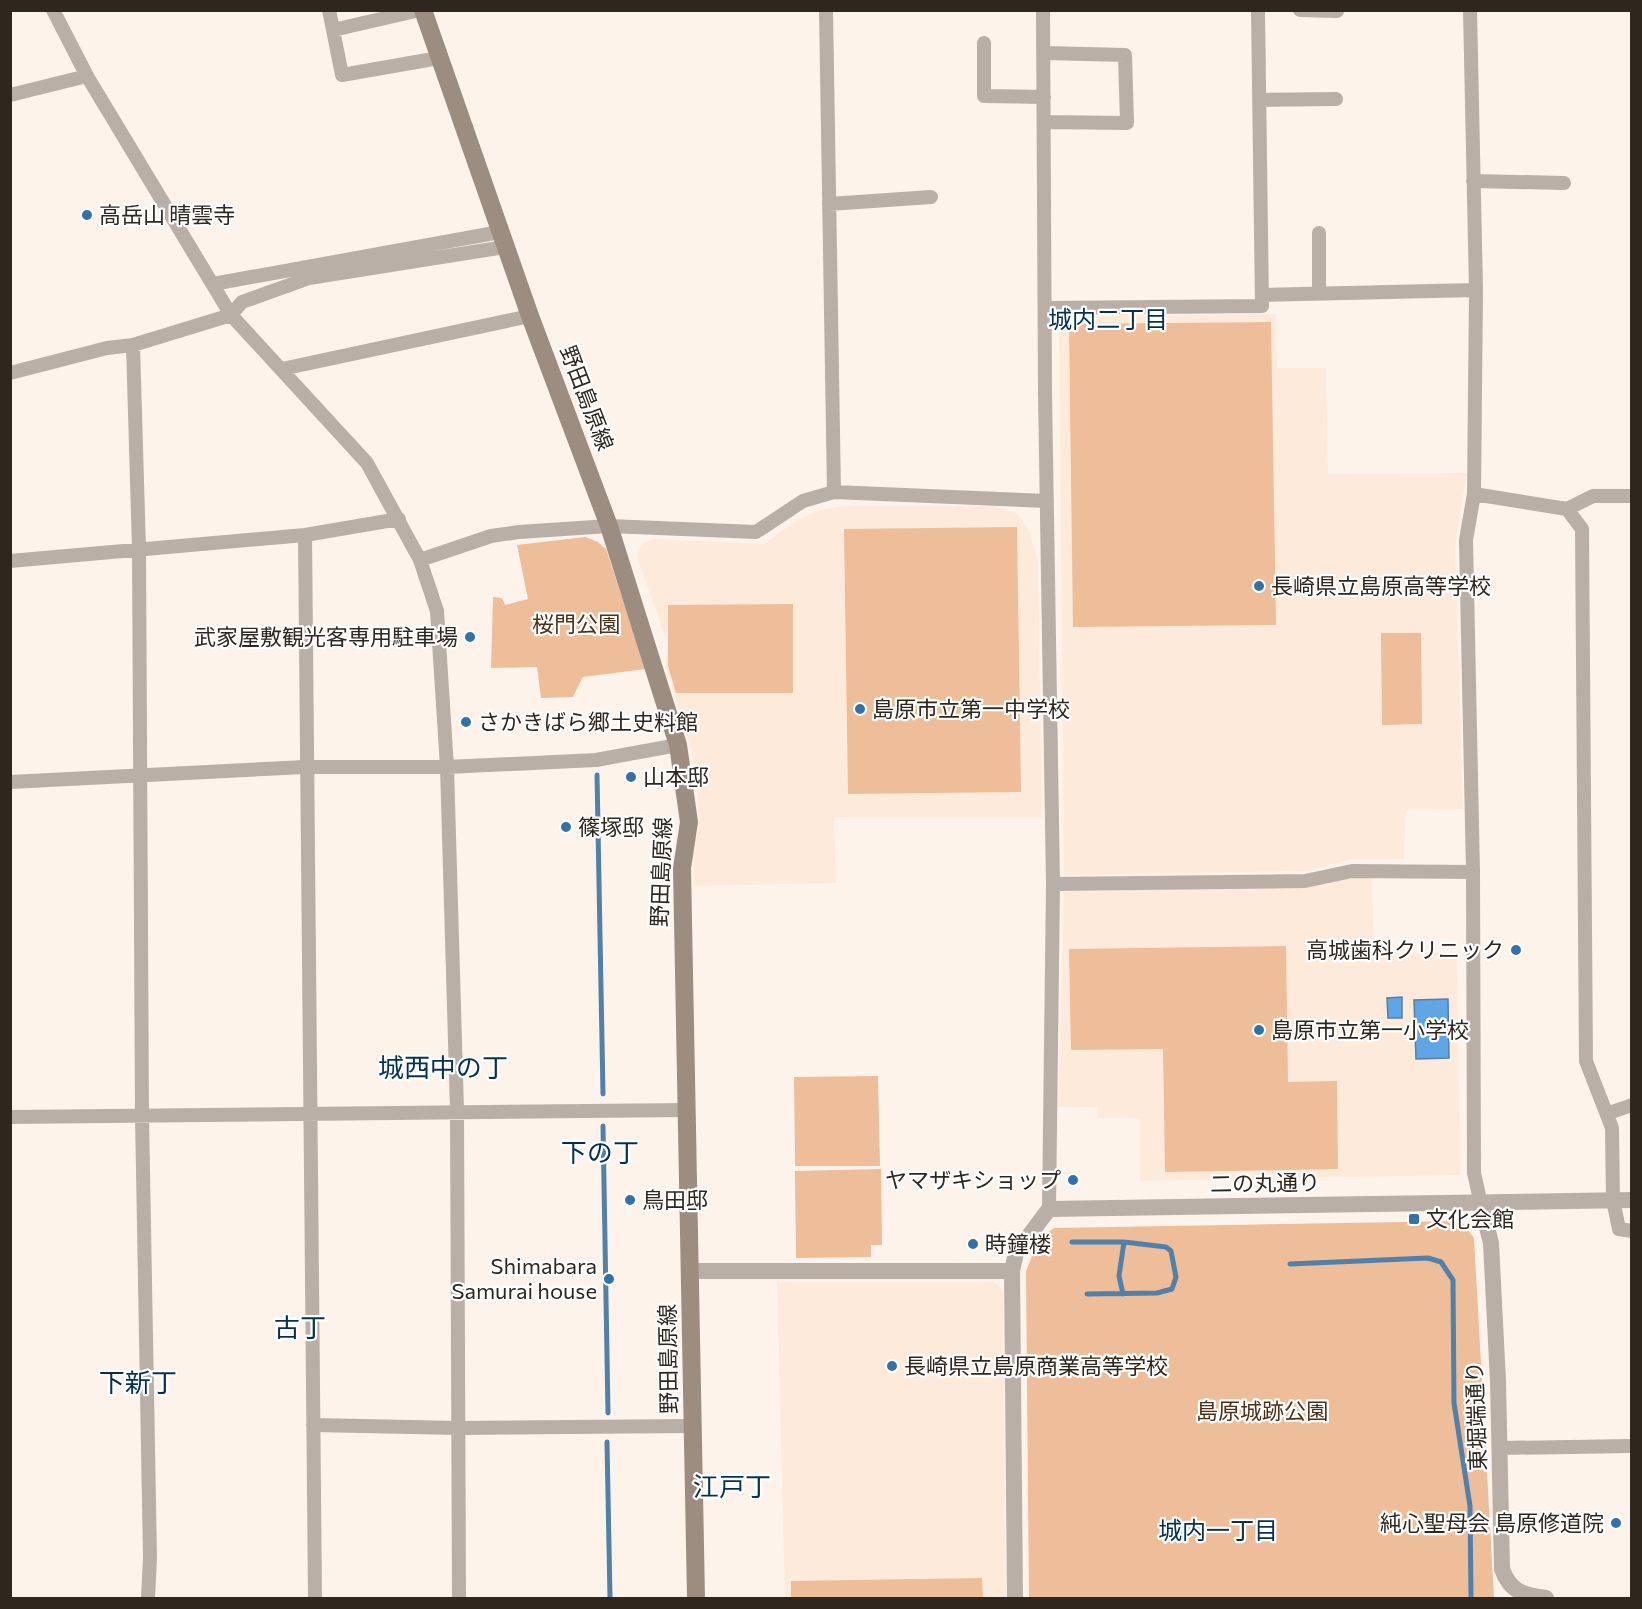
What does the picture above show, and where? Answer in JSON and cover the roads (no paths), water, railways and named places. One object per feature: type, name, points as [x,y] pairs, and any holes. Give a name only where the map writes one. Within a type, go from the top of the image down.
[{"type":"main road","name":"野田島原線","points":[[421,10],[502,239],[609,526],[678,745],[689,822],[682,868],[696,1599]]},
{"type":"street","points":[[52,10],[87,76],[231,315],[368,463],[420,560],[437,611],[447,767],[457,1110],[459,1599]]},
{"type":"street","points":[[329,10],[342,75],[439,58]]},
{"type":"street","points":[[356,10],[359,25]]},
{"type":"street","points":[[333,30],[421,10]]},
{"type":"street","points":[[826,10],[834,492]]},
{"type":"street","points":[[1015,1599],[1012,1271],[1016,1253],[1049,1209],[1053,884],[1043,10]]},
{"type":"street","points":[[1045,308],[1263,306],[1258,10]]},
{"type":"street","points":[[1300,10],[1336,11]]},
{"type":"street","points":[[1470,10],[1476,290],[1474,494],[1466,540],[1473,872],[1474,1173],[1481,1204]]},
{"type":"street","points":[[984,43],[984,96],[1044,97]]},
{"type":"street","points":[[1044,53],[1125,55],[1127,123],[1045,122]]},
{"type":"street","points":[[10,95],[87,76]]},
{"type":"street","points":[[1259,100],[1336,99]]},
{"type":"street","points":[[1473,181],[1564,183]]},
{"type":"street","points":[[830,204],[931,197]]},
{"type":"street","points":[[1319,232],[1319,294]]},
{"type":"street","points":[[213,284],[502,239]]},
{"type":"street","points":[[10,373],[108,348],[133,345],[231,315],[242,302],[309,278],[502,239]]},
{"type":"street","points":[[1262,295],[1476,290]]},
{"type":"street","points":[[282,369],[530,315]]},
{"type":"street","points":[[133,345],[139,549],[142,1116],[150,1558],[147,1599]]},
{"type":"street","points":[[420,560],[491,536],[609,526],[756,532],[803,501],[834,492],[1047,501]]},
{"type":"street","points":[[1474,494],[1567,509],[1593,496],[1632,496]]},
{"type":"street","points":[[1567,509],[1582,529],[1586,1061],[1609,1113],[1612,1128],[1613,1200],[1619,1229],[1632,1231]]},
{"type":"street","points":[[10,561],[305,535],[399,519]]},
{"type":"street","points":[[305,535],[305,767],[315,1599]]},
{"type":"street","points":[[10,782],[305,767],[447,767],[596,760],[678,745]]},
{"type":"street","points":[[1053,884],[1305,881],[1352,871],[1473,872]]},
{"type":"street","points":[[1609,1113],[1632,1105]]},
{"type":"street","points":[[10,1117],[457,1110],[688,1110]]},
{"type":"street","name":"二の丸通り","points":[[1049,1209],[1632,1200]]},
{"type":"street","name":"東堀端通り","points":[[1481,1204],[1491,1243],[1500,1448],[1502,1569],[1509,1585],[1517,1592],[1546,1599]]},
{"type":"street","points":[[691,1271],[1012,1271]]},
{"type":"street","points":[[313,1425],[459,1428],[694,1426]]},
{"type":"street","points":[[1500,1448],[1632,1446]]},
{"type":"water","points":[[1402,997],[1402,1018],[1388,1018],[1387,998]]},
{"type":"water","points":[[1448,999],[1449,1058],[1416,1059],[1414,1000]]},
{"type":"waterway","points":[[597,775],[603,1094]]},
{"type":"waterway","points":[[603,1126],[608,1413]]},
{"type":"waterway","points":[[1072,1242],[1124,1242],[1166,1247],[1171,1251],[1176,1277],[1172,1289],[1157,1293],[1087,1294]]},
{"type":"waterway","points":[[1123,1294],[1119,1276],[1124,1242]]},
{"type":"waterway","points":[[1290,1264],[1428,1258],[1441,1262],[1453,1280],[1454,1403],[1470,1506],[1471,1598]]},
{"type":"waterway","points":[[607,1442],[610,1598]]},
{"type":"place","name":"高岳山 晴雲寺","points":[[87,215]]},
{"type":"place","name":"長崎県立島原高等学校","points":[[1259,586]]},
{"type":"place","name":"武家屋敷観光客専用駐車場","points":[[470,637]]},
{"type":"place","name":"島原市立第一中学校","points":[[860,709]]},
{"type":"place","name":"さかきばら郷土史料館","points":[[466,722]]},
{"type":"place","name":"山本邸","points":[[631,777]]},
{"type":"place","name":"篠塚邸","points":[[566,827]]},
{"type":"place","name":"高城歯科クリニック","points":[[1516,950]]},
{"type":"place","name":"島原市立第一小学校","points":[[1259,1030]]},
{"type":"place","name":"ヤマザキショップ","points":[[1073,1180]]},
{"type":"place","name":"鳥田邸","points":[[630,1200]]},
{"type":"place","name":"文化会館","points":[[1414,1219]]},
{"type":"place","name":"時鐘楼","points":[[973,1244]]},
{"type":"place","name":"Shimabara Samurai house","points":[[609,1279]]},
{"type":"place","name":"長崎県立島原商業高等学校","points":[[892,1366]]},
{"type":"place","name":"純心聖母会 島原修道院","points":[[1616,1523]]},
{"type":"district","name":"城内二丁目","points":[[1108,320]]},
{"type":"district","name":"城西中の丁","points":[[443,1068]]},
{"type":"district","name":"下の丁","points":[[600,1153]]},
{"type":"district","name":"古丁","points":[[300,1328]]},
{"type":"district","name":"下新丁","points":[[138,1383]]},
{"type":"district","name":"江戸丁","points":[[732,1487]]},
{"type":"district","name":"城内一丁目","points":[[1218,1531]]},
{"type":"park label","name":"桜門公園","points":[[576,624]]},
{"type":"park label","name":"島原城跡公園","points":[[1262,1411]]}]
